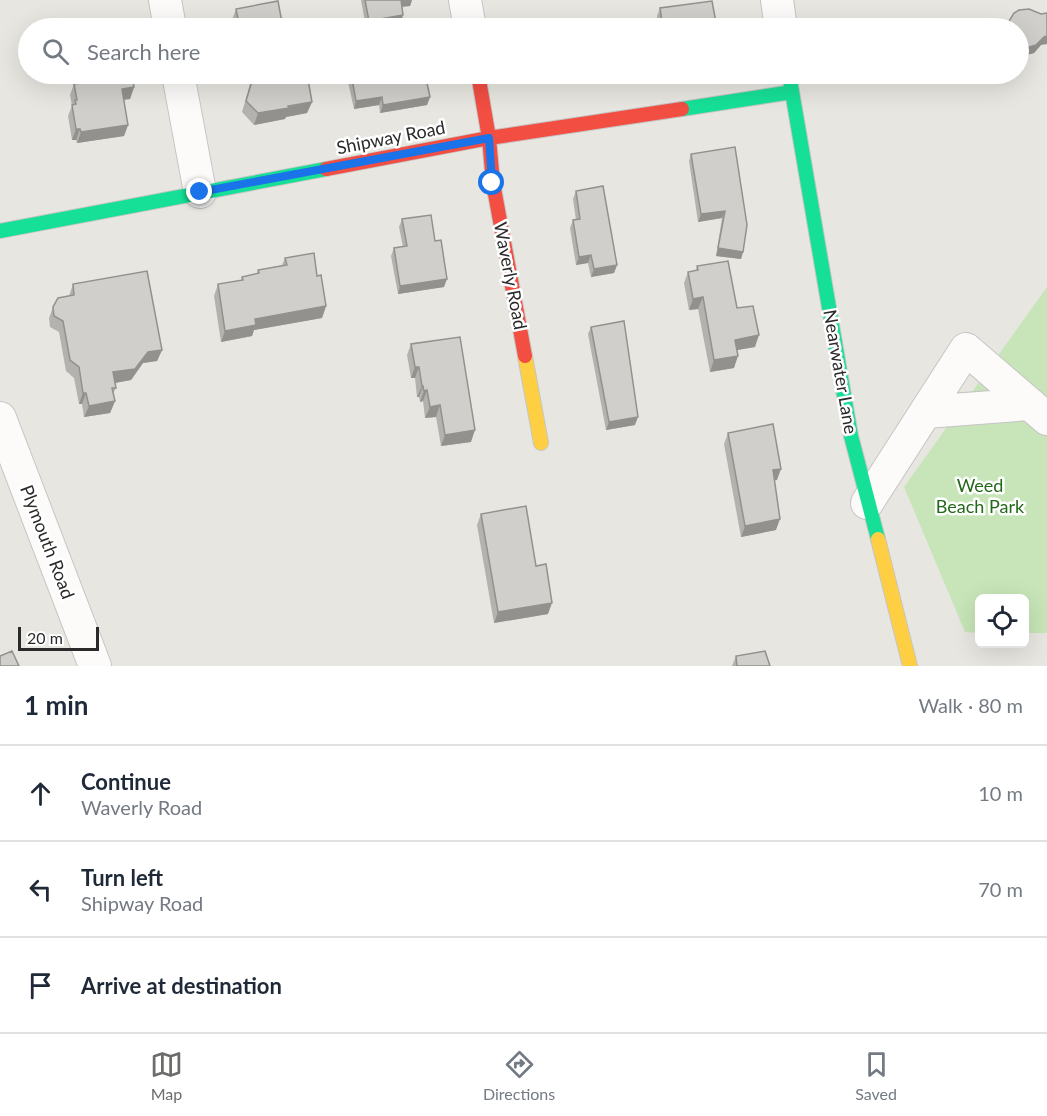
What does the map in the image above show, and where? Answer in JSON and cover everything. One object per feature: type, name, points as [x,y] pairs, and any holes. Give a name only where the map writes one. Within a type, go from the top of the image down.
[{"type":"street","points":[[165,0],[168,18]]},
{"type":"street","points":[[465,0],[468,18]]},
{"type":"street","points":[[777,0],[780,18]]},
{"type":"street","points":[[180,84],[200,192]]},
{"type":"street","name":"Waverly Road","points":[[480,84],[489,138],[492,183],[541,442]]},
{"type":"street","name":"Nearwater Lane","points":[[791,84],[851,436],[910,666]]},
{"type":"street","name":"Shipway Road","points":[[0,231],[489,138],[792,92]]},
{"type":"street","points":[[867,503],[966,349],[1038,411]]},
{"type":"street","points":[[926,412],[1038,411]]},
{"type":"street","name":"Plymouth Road","points":[[0,418],[95,666]]},
{"type":"green space","name":"Weed Beach Park","points":[[1047,287],[1047,633],[1029,633],[1029,594],[975,594],[975,633],[965,632],[904,487]]},
{"type":"building","points":[[365,0],[401,0],[403,15],[368,18]]},
{"type":"building","points":[[278,1],[281,18],[238,18],[236,9]]},
{"type":"building","points":[[712,1],[715,18],[662,18],[660,8]]},
{"type":"building","points":[[1029,9],[1041,14],[1047,13],[1047,36],[1036,45],[1029,47],[1029,18],[1011,18],[1019,10]]},
{"type":"building","points":[[74,84],[134,84],[134,87],[122,89],[128,125],[81,132],[80,129],[76,129],[72,105],[76,104],[75,100],[77,100]]},
{"type":"building","points":[[251,84],[309,84],[312,102],[258,113],[246,101]]},
{"type":"building","points":[[353,84],[427,84],[430,97],[383,105],[382,97],[356,101]]},
{"type":"building","points":[[735,147],[747,225],[743,252],[718,248],[725,211],[701,214],[691,154]]},
{"type":"building","points":[[603,186],[617,265],[594,269],[591,255],[579,257],[573,220],[580,219],[576,191]]},
{"type":"building","points":[[431,215],[435,241],[441,240],[447,279],[400,286],[394,248],[407,246],[402,219]]},
{"type":"building","points":[[314,253],[317,276],[321,275],[326,306],[255,319],[256,325],[225,331],[218,284],[243,280],[242,277],[259,273],[258,270],[287,265],[285,258]]},
{"type":"building","points":[[728,261],[737,308],[753,306],[759,335],[735,340],[738,356],[714,360],[703,297],[693,299],[688,272],[698,270],[697,266]]},
{"type":"building","points":[[147,271],[162,350],[148,352],[135,369],[113,372],[116,388],[112,388],[115,401],[89,406],[86,393],[83,393],[79,367],[70,360],[63,321],[54,316],[53,307],[58,298],[74,295],[73,284]]},
{"type":"building","points":[[624,321],[638,417],[609,422],[591,327]]},
{"type":"building","points":[[460,337],[475,430],[445,435],[440,405],[430,407],[427,390],[424,391],[422,386],[419,367],[415,367],[411,344]]},
{"type":"building","points":[[773,424],[781,469],[773,470],[780,519],[745,526],[728,433]]},
{"type":"building","points":[[526,506],[536,566],[546,564],[552,603],[498,612],[481,514]]},
{"type":"building","points":[[12,651],[19,666],[0,666],[0,656]]},
{"type":"building","points":[[765,651],[770,666],[737,666],[736,656]]},
{"type":"traffic: fast","points":[[791,84],[851,436],[878,539]]},
{"type":"traffic: fast","points":[[682,109],[792,92]]},
{"type":"traffic: fast","points":[[0,231],[326,169]]},
{"type":"traffic: slow","points":[[525,356],[541,443]]},
{"type":"traffic: slow","points":[[878,539],[910,666]]},
{"type":"traffic: jam","points":[[480,84],[489,138],[493,183],[525,356]]},
{"type":"traffic: jam","points":[[326,169],[489,138],[682,109]]},
{"type":"route","points":[[200,192],[489,138],[492,183]]}]
